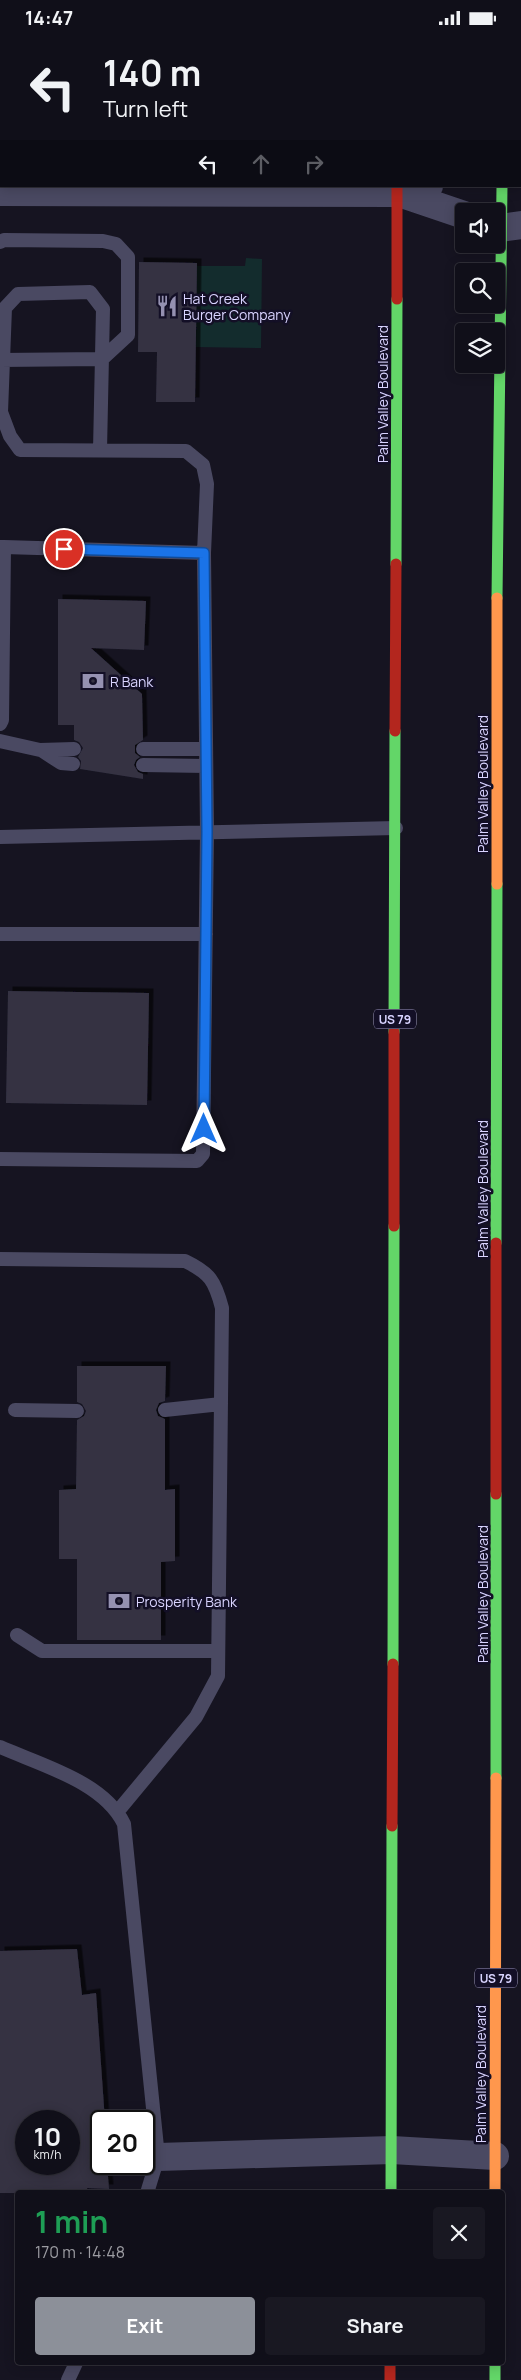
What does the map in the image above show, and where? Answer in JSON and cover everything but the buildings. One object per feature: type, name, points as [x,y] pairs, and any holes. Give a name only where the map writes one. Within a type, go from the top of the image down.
[{"type":"highway","name":"Palm Valley Boulevard","points":[[495,2190],[497,1799],[497,622],[506,226],[502,187]]},
{"type":"highway","name":"Palm Valley Boulevard","points":[[391,2190],[397,190]]},
{"type":"highway","points":[[390,2365],[390,2380]]},
{"type":"highway","points":[[495,2365],[495,2380]]},
{"type":"street","points":[[0,192],[397,190],[421,187]]},
{"type":"street","points":[[397,190],[455,212]]},
{"type":"street","points":[[158,2157],[392,2150],[495,2156]]},
{"type":"lane","points":[[0,242],[4,240],[102,241],[116,244],[128,257],[128,335],[102,359],[2,360]]},
{"type":"lane","points":[[0,1159],[197,1161],[203,1155],[207,832],[204,553],[206,484],[203,465],[186,451],[20,450],[10,436],[1,412],[2,306],[18,294],[90,293],[103,309],[100,450]]},
{"type":"lane","points":[[0,724],[2,711],[2,547],[204,553]]},
{"type":"lane","points":[[0,741],[40,750],[74,749]]},
{"type":"lane","points":[[143,749],[206,749]]},
{"type":"lane","points":[[40,750],[61,763],[73,764]]},
{"type":"lane","points":[[143,765],[206,766]]},
{"type":"lane","points":[[0,837],[396,828]]},
{"type":"lane","points":[[0,935],[206,933]]},
{"type":"lane","points":[[0,1259],[184,1261],[203,1269],[216,1287],[222,1308],[218,1676],[196,1717],[118,1811]]},
{"type":"lane","points":[[165,1410],[220,1404]]},
{"type":"lane","points":[[15,1410],[77,1411]]},
{"type":"lane","points":[[17,1635],[42,1651],[218,1651]]},
{"type":"lane","points":[[0,1747],[79,1782],[102,1795],[118,1811],[124,1825],[158,2157],[149,2190]]},
{"type":"lane","points":[[68,2380],[75,2365]]},
{"type":"green space","points":[[246,258],[262,259],[261,348],[196,347],[197,266],[245,266]]},
{"type":"traffic: fast","points":[[497,598],[502,187]]},
{"type":"traffic: fast","points":[[396,564],[397,299]]},
{"type":"traffic: fast","points":[[394,1032],[395,731]]},
{"type":"traffic: fast","points":[[496,1243],[497,884]]},
{"type":"traffic: fast","points":[[393,1664],[394,1226]]},
{"type":"traffic: fast","points":[[496,1494],[496,1778]]},
{"type":"traffic: fast","points":[[391,2190],[392,1826]]},
{"type":"traffic: fast","points":[[495,2365],[495,2380]]},
{"type":"traffic: slow","points":[[497,598],[497,884]]},
{"type":"traffic: slow","points":[[495,2190],[496,1778]]},
{"type":"traffic: jam","points":[[397,187],[397,299]]},
{"type":"traffic: jam","points":[[395,731],[396,564]]},
{"type":"traffic: jam","points":[[394,1032],[394,1226]]},
{"type":"traffic: jam","points":[[496,1243],[496,1494]]},
{"type":"traffic: jam","points":[[392,1826],[393,1664]]},
{"type":"traffic: jam","points":[[390,2365],[390,2380]]},
{"type":"place","name":"Hat Creek Burger Company","points":[[167,306]]},
{"type":"place","name":"R Bank","points":[[93,681]]},
{"type":"place","name":"Prosperity Bank","points":[[119,1601]]},
{"type":"route","points":[[64,549],[204,553],[207,832],[204,1129]]}]
